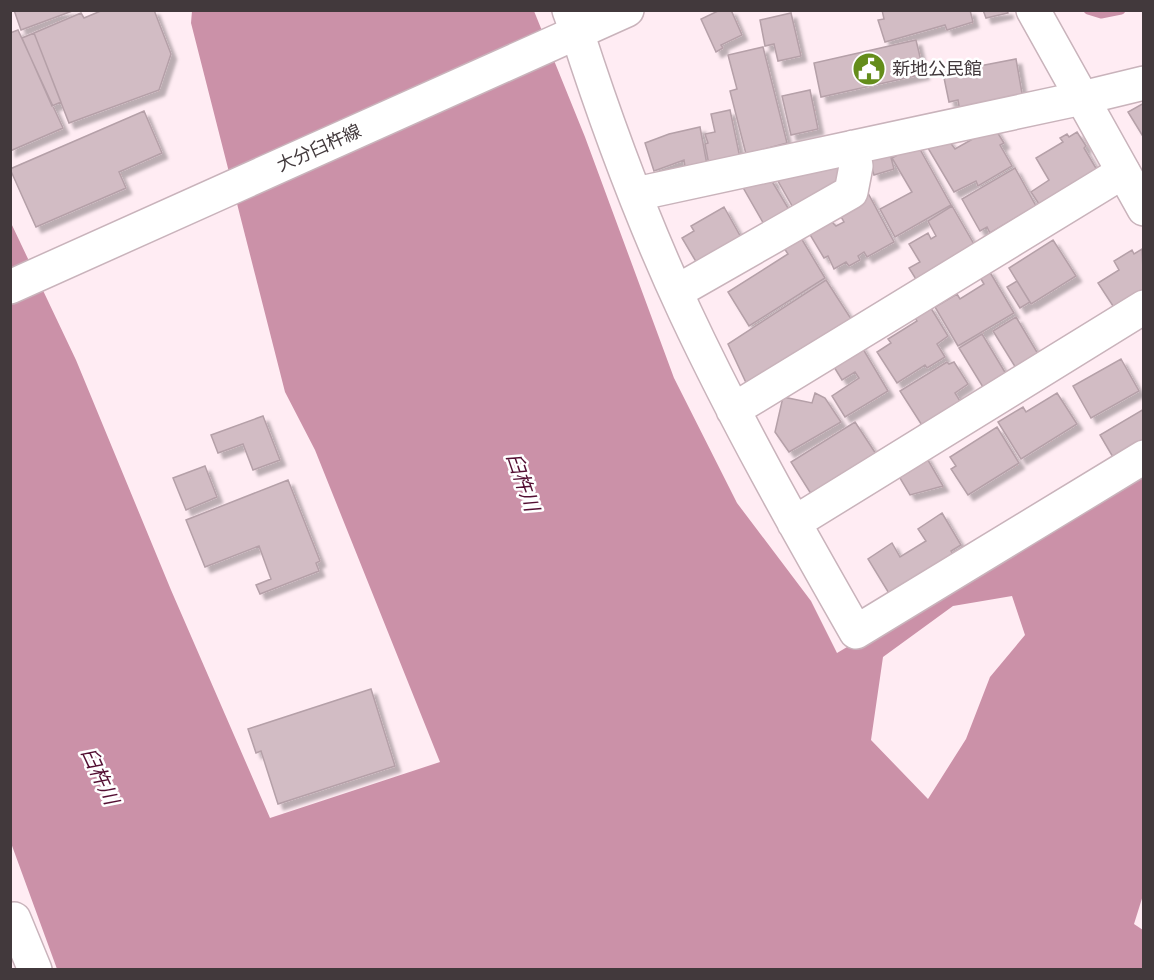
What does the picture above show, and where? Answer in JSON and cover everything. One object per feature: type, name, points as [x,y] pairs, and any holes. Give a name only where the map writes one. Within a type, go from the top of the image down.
[{"type":"street","name":"大分臼杵線","points":[[10,287],[569,28],[627,10]]},
{"type":"street","points":[[1033,10],[1143,209]]},
{"type":"street","points":[[569,28],[676,292],[733,410],[856,632],[1143,457]]},
{"type":"street","points":[[636,194],[1143,83]]},
{"type":"street","points":[[676,292],[851,192],[856,166],[853,147]]},
{"type":"street","points":[[733,410],[1123,172]]},
{"type":"street","points":[[794,523],[1143,307]]},
{"type":"street","points":[[14,919],[35,969]]},
{"type":"water","name":"臼杵川","points":[[192,11],[534,11],[585,137],[674,378],[737,503],[811,601],[837,653],[1143,474],[1144,892],[1134,924],[1143,930],[1143,969],[57,969],[11,843],[11,223],[76,360],[171,590],[270,818],[440,762],[315,450],[285,392],[191,23]],"holes":[[[1012,596],[1025,635],[990,677],[966,739],[928,799],[871,740],[883,657],[953,606]]]},
{"type":"building","points":[[14,10],[75,10],[21,30]]},
{"type":"building","points":[[103,10],[154,10],[171,54],[159,90],[69,123],[34,33],[81,13],[84,18]]},
{"type":"building","points":[[720,10],[731,10],[742,35],[721,45],[723,48],[716,52],[701,19]]},
{"type":"building","points":[[882,10],[970,10],[973,22],[947,30],[945,25],[885,42],[878,20],[884,19]]},
{"type":"building","points":[[983,10],[1007,10],[1008,13],[986,18]]},
{"type":"building","points":[[791,13],[801,56],[778,61],[774,44],[765,46],[760,20]]},
{"type":"building","points":[[18,30],[63,128],[10,151],[10,33]]},
{"type":"building","points":[[34,33],[61,102],[52,106],[22,38]]},
{"type":"building","name":"新地公民館","points":[[916,40],[924,74],[821,97],[814,63]]},
{"type":"building","points":[[763,47],[787,143],[746,154],[730,91],[737,89],[728,55]]},
{"type":"building","points":[[1016,59],[1023,99],[960,112],[958,100],[949,102],[943,73]]},
{"type":"building","points":[[810,90],[818,129],[791,135],[782,96]]},
{"type":"building","points":[[1144,103],[1144,138],[1128,112]]},
{"type":"building","points":[[730,110],[740,158],[709,165],[705,144],[708,143],[705,134],[715,132],[711,114]]},
{"type":"building","points":[[144,111],[162,153],[119,172],[126,188],[36,227],[10,169]]},
{"type":"building","points":[[700,127],[708,170],[686,173],[684,160],[654,171],[645,143],[669,134]]},
{"type":"building","points":[[994,127],[1004,143],[1000,145],[1012,166],[978,186],[976,181],[954,192],[925,143],[947,138],[955,149]]},
{"type":"building","points":[[1077,132],[1100,175],[1045,213],[1031,192],[1049,180],[1036,158],[1063,142],[1060,138],[1067,134],[1069,137]]},
{"type":"building","points":[[917,144],[951,205],[895,237],[880,209],[912,192],[892,158]]},
{"type":"building","points":[[889,150],[894,169],[874,175],[868,155]]},
{"type":"building","points":[[835,161],[845,181],[795,211],[778,181],[795,171],[806,170],[808,174]]},
{"type":"building","points":[[1015,168],[1036,206],[990,233],[987,227],[980,231],[962,199]]},
{"type":"building","points":[[771,177],[791,213],[765,226],[741,184]]},
{"type":"building","points":[[868,193],[894,242],[867,257],[864,252],[858,256],[860,260],[849,266],[846,262],[834,269],[828,256],[824,258],[809,233],[829,219],[836,226],[844,222],[840,215],[852,201]]},
{"type":"building","points":[[952,206],[975,246],[919,284],[909,268],[920,262],[909,244],[928,233],[931,239],[936,236],[928,221]]},
{"type":"building","points":[[724,207],[743,241],[698,265],[682,238],[694,231],[691,226]]},
{"type":"building","points":[[798,233],[825,278],[749,326],[728,292],[788,254],[784,248]]},
{"type":"building","points":[[1053,240],[1076,276],[1031,304],[1009,268]]},
{"type":"building","points":[[1142,249],[1144,291],[1115,309],[1098,283],[1119,270],[1114,261],[1132,250],[1134,254]]},
{"type":"building","points":[[988,269],[1014,313],[958,346],[935,307],[957,294],[960,299],[984,284],[978,274]]},
{"type":"building","points":[[826,280],[853,322],[748,387],[728,344]]},
{"type":"building","points":[[1017,281],[1030,302],[1020,308],[1007,287]]},
{"type":"building","points":[[929,305],[948,336],[937,344],[945,357],[927,368],[925,365],[897,383],[877,352],[891,343],[888,339],[917,321],[913,315]]},
{"type":"building","points":[[1016,317],[1041,359],[1019,373],[993,331]]},
{"type":"building","points":[[982,334],[1009,379],[986,392],[959,348]]},
{"type":"building","points":[[860,344],[888,391],[845,417],[832,396],[859,378],[855,372],[842,380],[831,362]]},
{"type":"building","points":[[1121,359],[1139,391],[1091,418],[1073,386]]},
{"type":"building","points":[[947,362],[949,364],[954,362],[968,384],[955,393],[963,406],[925,430],[900,391]]},
{"type":"building","points":[[815,393],[825,398],[841,422],[789,452],[775,432],[783,397],[812,403]]},
{"type":"building","points":[[1057,393],[1077,424],[1021,459],[998,422],[1023,407],[1026,412]]},
{"type":"building","points":[[1144,409],[1144,448],[1117,464],[1100,435]]},
{"type":"building","points":[[263,416],[280,460],[253,470],[243,444],[218,453],[211,435]]},
{"type":"building","points":[[855,422],[878,457],[813,497],[791,462]]},
{"type":"building","points":[[997,427],[1019,463],[968,495],[951,469],[956,466],[950,457]]},
{"type":"building","points":[[925,455],[943,486],[910,495],[897,473]]},
{"type":"building","points":[[205,466],[217,497],[186,510],[173,478]]},
{"type":"building","points":[[288,480],[320,561],[316,563],[319,571],[260,594],[256,585],[271,579],[259,546],[205,567],[186,520]]},
{"type":"building","points":[[942,513],[961,545],[951,551],[955,557],[890,595],[868,559],[892,543],[900,557],[926,541],[918,529]]},
{"type":"building","points":[[371,689],[395,766],[278,804],[261,751],[256,753],[248,729]]},
{"type":"waterway","points":[[1088,10],[1101,14],[1121,10]]},
{"type":"place","name":"新地公民館","points":[[869,69]]}]
